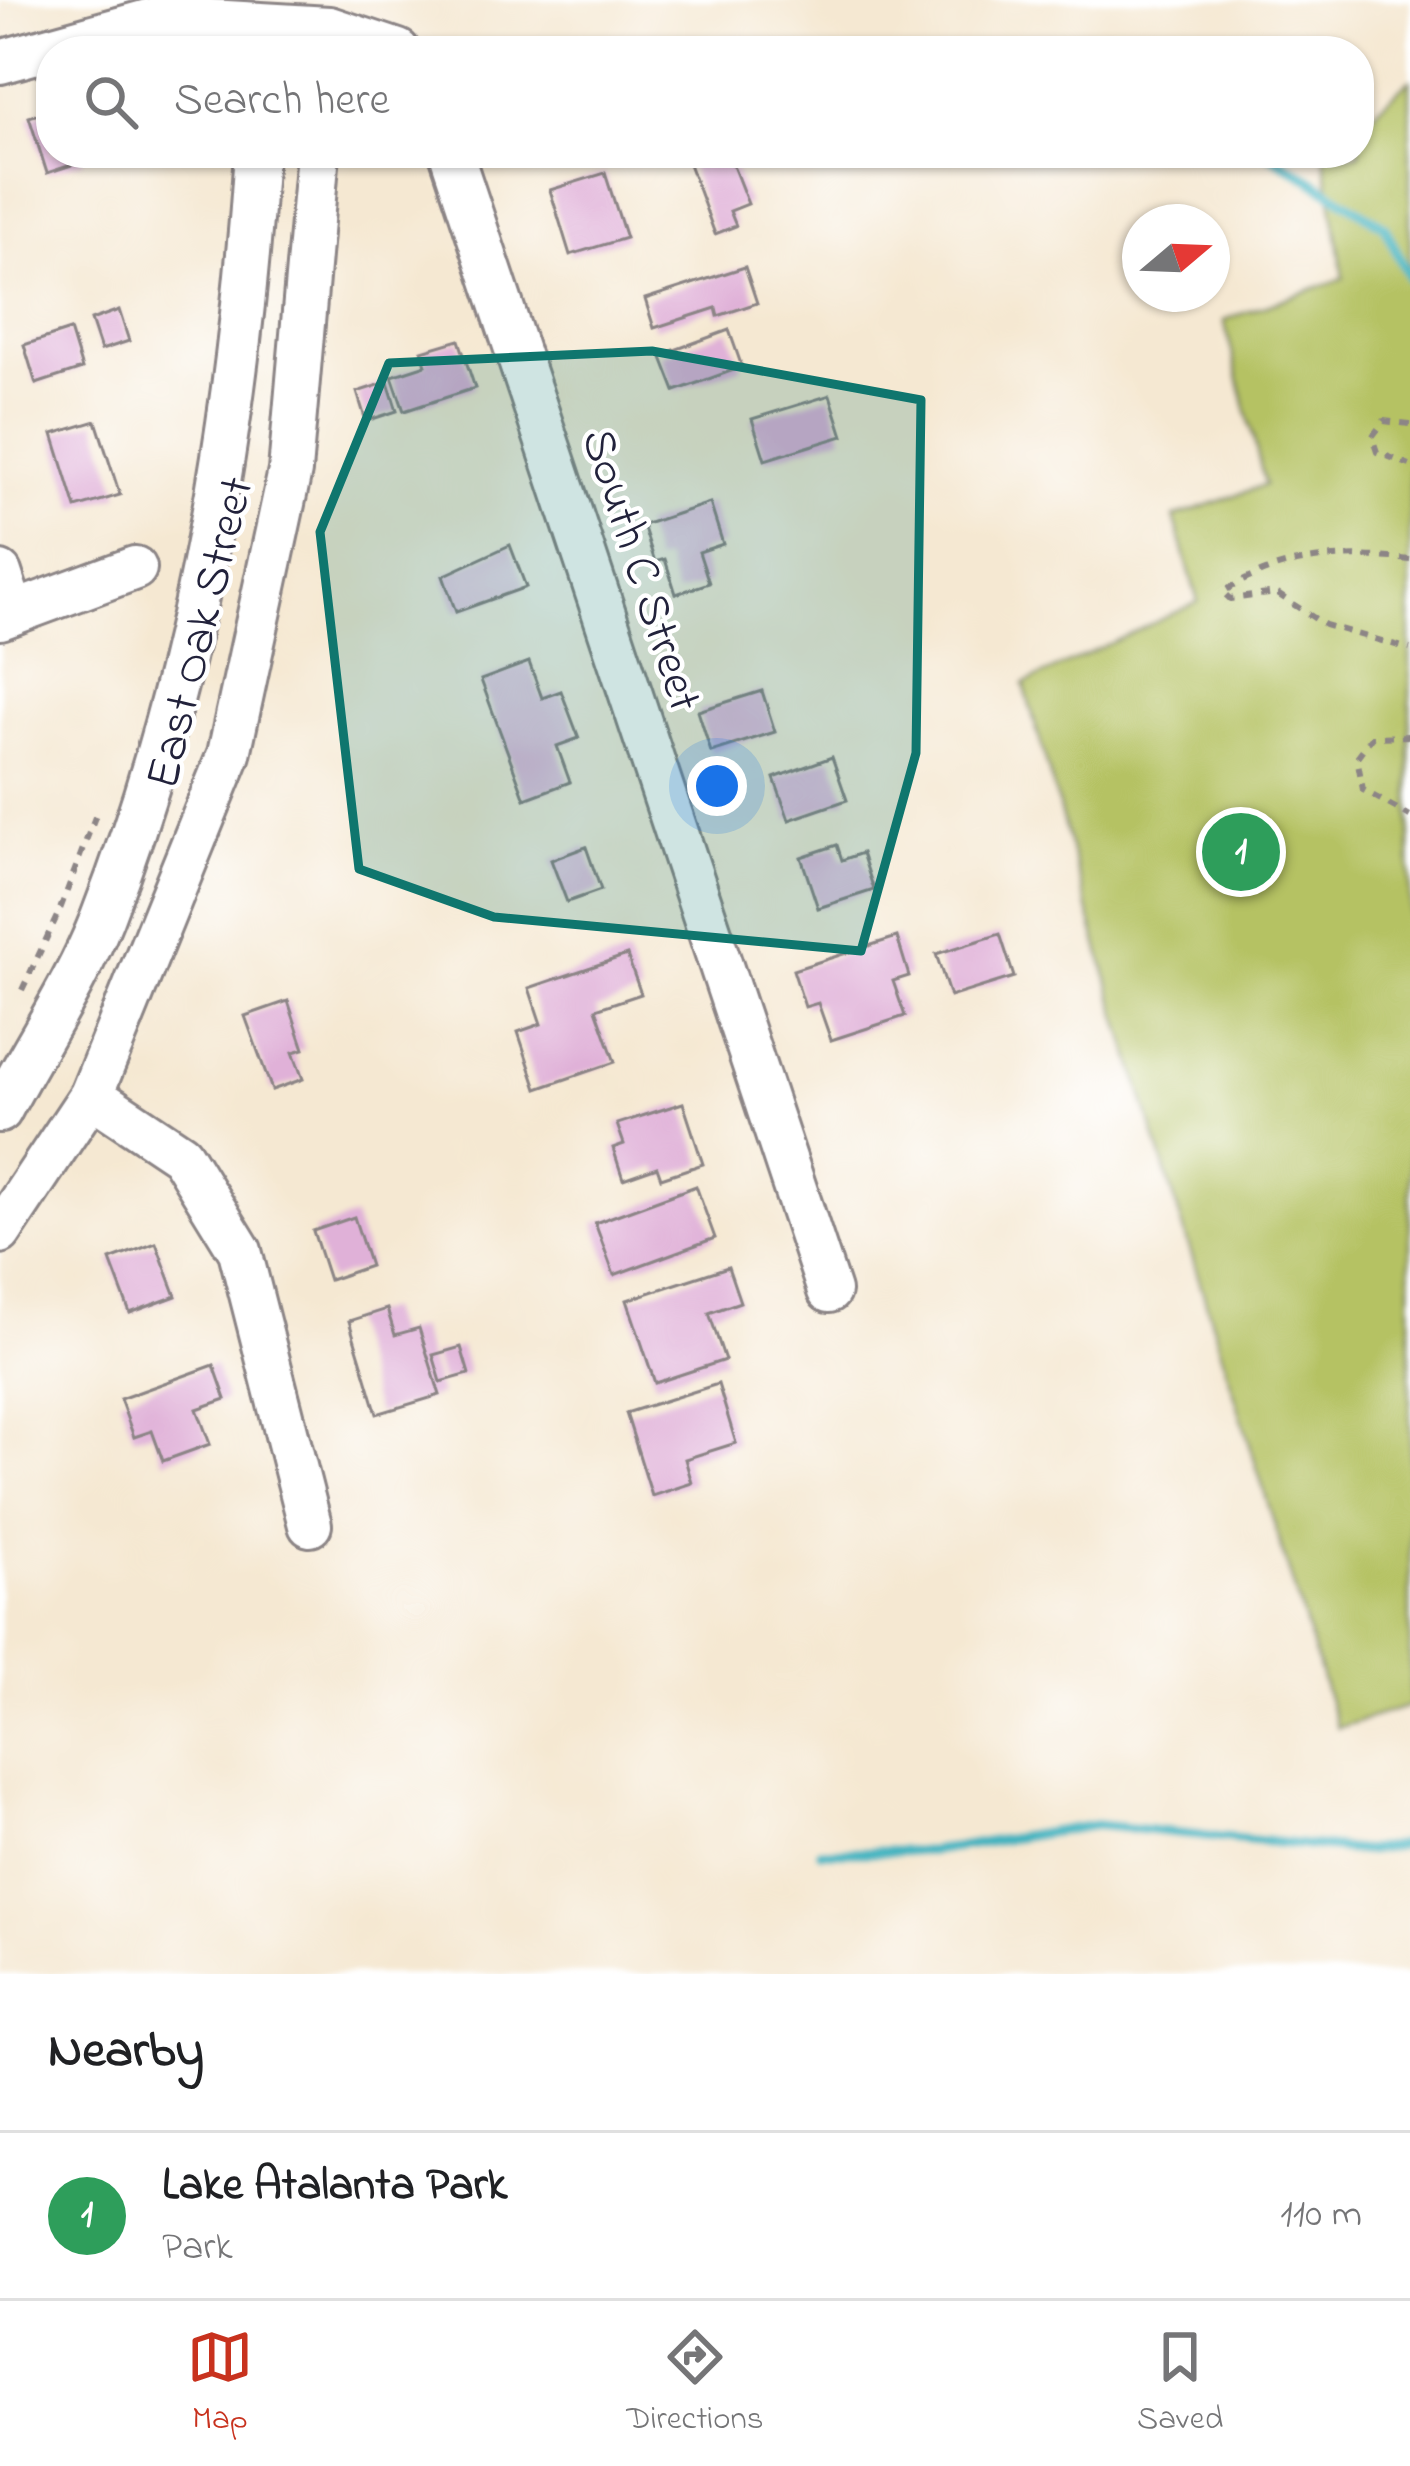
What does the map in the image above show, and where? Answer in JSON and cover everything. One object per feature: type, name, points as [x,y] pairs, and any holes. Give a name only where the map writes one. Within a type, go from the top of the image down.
[{"type":"street","points":[[94,36],[159,18],[329,26]]},
{"type":"street","points":[[0,62],[36,52]]},
{"type":"street","name":"East Oak Street","points":[[0,1112],[100,922],[173,711],[227,443],[254,168]]},
{"type":"street","name":"East Oak Street","points":[[0,1232],[92,1095],[229,754],[290,471],[317,168]]},
{"type":"street","name":"South C Street","points":[[456,168],[829,1291]]},
{"type":"street","points":[[0,573],[7,616],[135,568]]},
{"type":"street","points":[[92,1095],[181,1155],[240,1251],[310,1525]]},
{"type":"path","points":[[1410,424],[1384,421],[1372,437],[1377,452],[1410,464]]},
{"type":"path","points":[[1410,560],[1332,553],[1255,575],[1223,592],[1230,599],[1276,592],[1325,625],[1410,650]]},
{"type":"path","points":[[1410,736],[1372,737],[1357,757],[1363,790],[1410,816]]},
{"type":"highlighted area","points":[[652,351],[921,400],[916,753],[861,951],[494,917],[359,869],[320,532],[389,363]]},
{"type":"green space","points":[[1410,80],[1410,1706],[1337,1728],[1119,1019],[1024,684],[1198,602],[1174,517],[1265,485],[1224,320],[1344,278],[1326,168],[1374,168],[1374,112]]},
{"type":"building","points":[[691,168],[734,168],[748,204],[730,211],[736,226],[715,234]]},
{"type":"building","points":[[605,173],[626,238],[570,255],[550,190]]},
{"type":"building","points":[[745,267],[757,303],[718,316],[716,308],[654,328],[645,299]]},
{"type":"building","points":[[119,310],[129,341],[101,350],[91,320]]},
{"type":"building","points":[[70,330],[82,369],[36,384],[24,345]]},
{"type":"building","points":[[729,330],[742,367],[675,391],[661,355]]},
{"type":"building","points":[[459,340],[475,388],[404,411],[392,376],[426,365],[422,351]]},
{"type":"building","points":[[388,382],[397,411],[366,421],[357,392]]},
{"type":"building","points":[[830,395],[843,436],[765,460],[752,419]]},
{"type":"building","points":[[96,421],[120,495],[76,508],[53,434]]},
{"type":"building","points":[[710,503],[723,544],[699,552],[709,583],[676,594],[665,559],[655,562],[643,525]]},
{"type":"building","points":[[510,545],[526,587],[456,612],[443,576]]},
{"type":"building","points":[[529,662],[542,698],[561,691],[579,738],[557,746],[570,782],[525,799],[481,680]]},
{"type":"building","points":[[762,691],[775,732],[711,752],[698,711]]},
{"type":"building","points":[[832,757],[847,800],[789,820],[774,778]]},
{"type":"building","points":[[837,845],[842,860],[862,853],[874,890],[818,908],[801,857]]},
{"type":"building","points":[[586,847],[601,890],[567,902],[551,860]]},
{"type":"building","points":[[1000,934],[1014,977],[950,997],[936,954]]},
{"type":"building","points":[[897,937],[909,976],[893,981],[905,1016],[831,1040],[818,1003],[805,1007],[793,970]]},
{"type":"building","points":[[627,955],[641,994],[596,1009],[615,1062],[537,1089],[518,1032],[541,1024],[529,988]]},
{"type":"building","points":[[288,1001],[304,1049],[293,1052],[303,1079],[272,1090],[245,1016]]},
{"type":"building","points":[[683,1103],[703,1164],[661,1178],[657,1167],[623,1179],[613,1148],[624,1144],[617,1124]]},
{"type":"building","points":[[696,1186],[715,1238],[614,1275],[595,1223]]},
{"type":"building","points":[[354,1217],[370,1266],[329,1280],[313,1231]]},
{"type":"building","points":[[156,1243],[176,1296],[130,1313],[110,1260]]},
{"type":"building","points":[[728,1267],[740,1302],[709,1313],[725,1360],[655,1383],[627,1300]]},
{"type":"building","points":[[387,1309],[395,1335],[419,1328],[440,1395],[377,1414],[349,1321]]},
{"type":"building","points":[[461,1347],[469,1374],[441,1382],[433,1355]]},
{"type":"building","points":[[214,1365],[226,1399],[197,1409],[210,1444],[163,1461],[152,1431],[134,1437],[120,1399]]},
{"type":"building","points":[[718,1384],[736,1443],[685,1459],[692,1483],[652,1496],[626,1413]]},
{"type":"waterway","points":[[1292,168],[1384,226],[1410,279]]},
{"type":"waterway","points":[[820,1852],[931,1851],[1096,1825],[1365,1851],[1410,1843]]},
{"type":"place","name":"Lake Atalanta Park","points":[[1241,852]]}]
